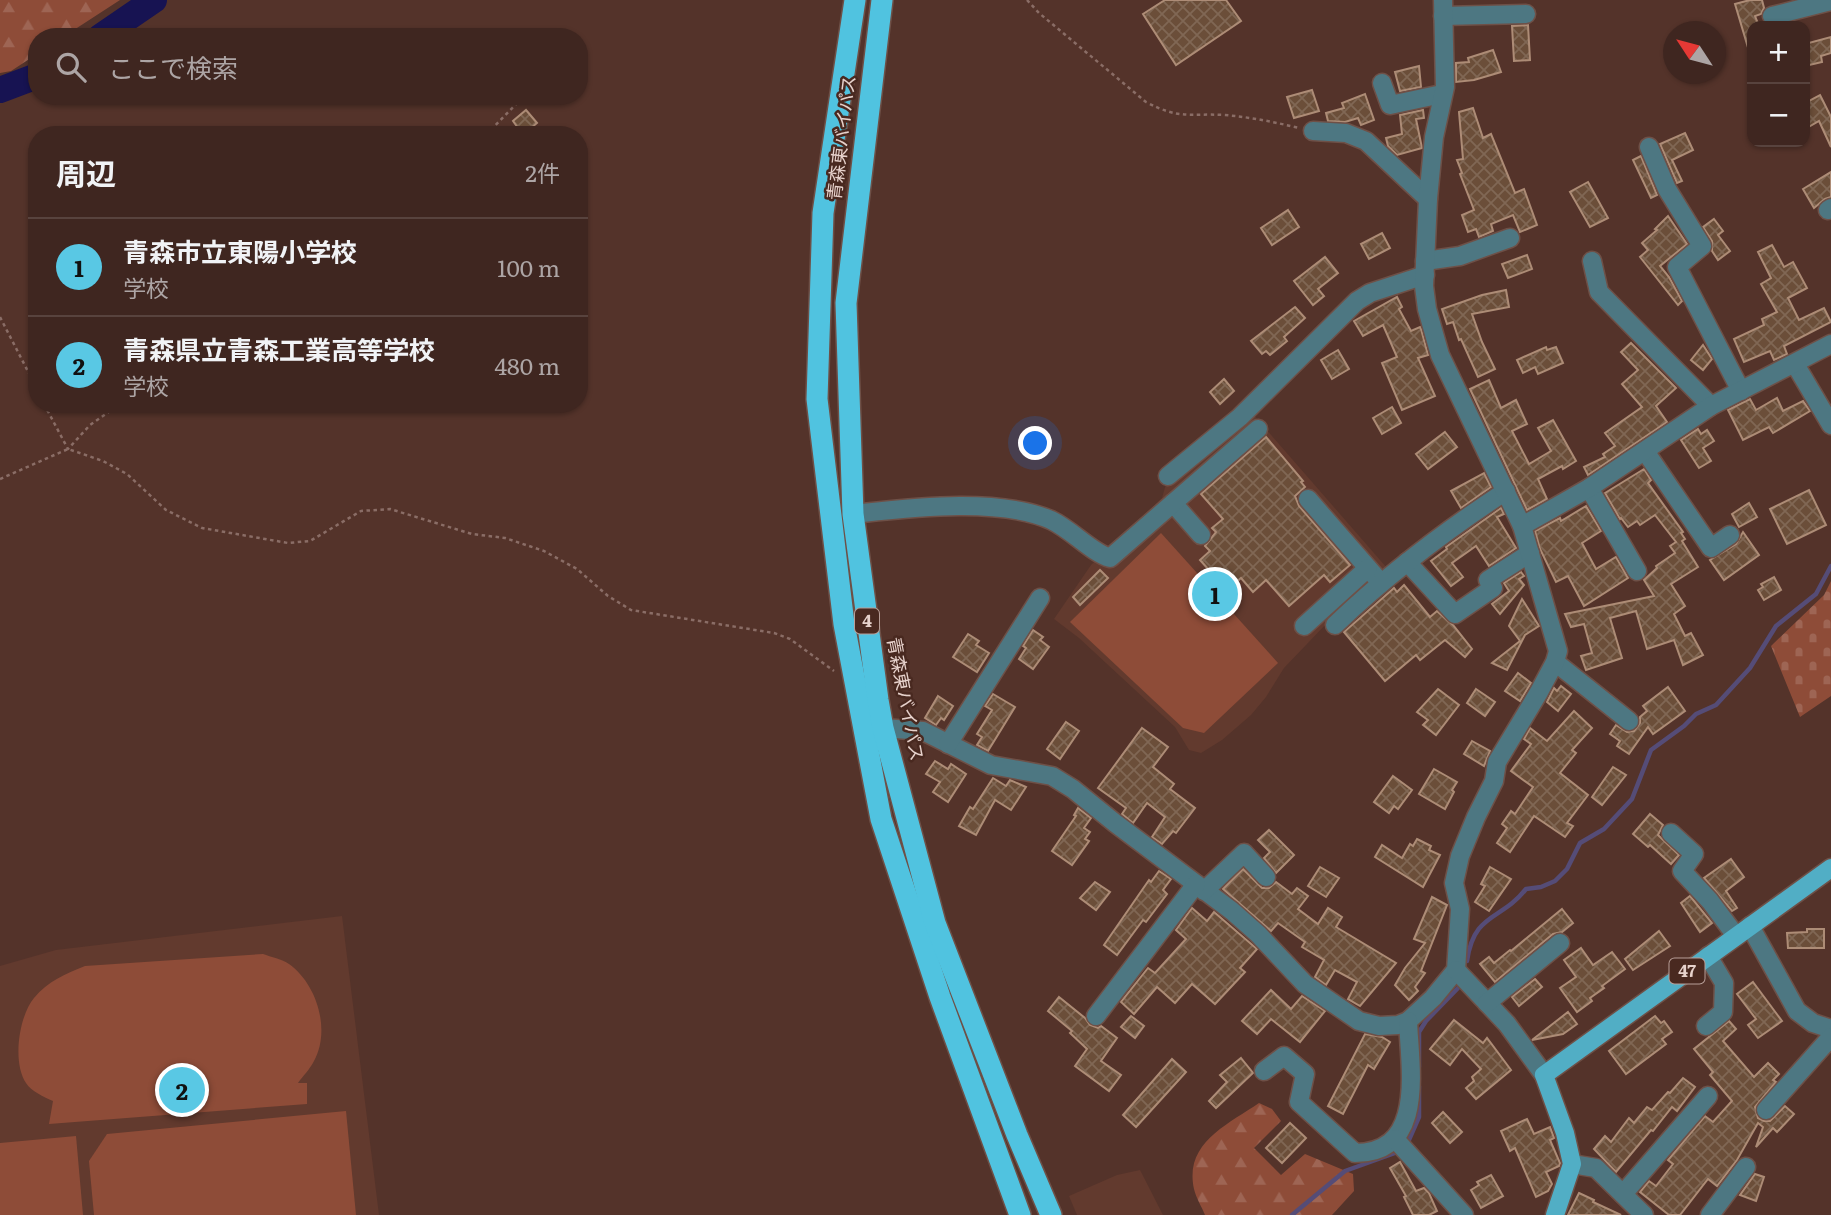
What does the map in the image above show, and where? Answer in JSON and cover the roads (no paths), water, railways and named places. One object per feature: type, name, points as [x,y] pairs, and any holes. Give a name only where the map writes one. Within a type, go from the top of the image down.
[{"type":"highway","name":"青森東バイパス","points":[[855,0],[823,213],[817,399],[844,624],[881,819],[945,1010],[1020,1215]]},
{"type":"highway","name":"青森東バイパス","points":[[882,0],[846,303],[853,514],[883,728],[935,923],[1051,1215]]},
{"type":"main road","name":"47","points":[[1544,1075],[1831,868]]},
{"type":"main road","points":[[1544,1075],[1565,1133],[1572,1164],[1555,1215]]},
{"type":"street","points":[[1772,16],[1831,1]]},
{"type":"street","points":[[883,728],[923,731],[991,765],[1052,776],[1073,789],[1232,911],[1258,934],[1305,984],[1359,1021],[1379,1026],[1398,1025],[1408,1021],[1433,998],[1456,970],[1460,909],[1454,883],[1461,856],[1494,781],[1497,762],[1555,662],[1558,651],[1522,526],[1440,355],[1427,309],[1425,268],[1428,199],[1434,137],[1444,87],[1443,8],[1526,14]]},
{"type":"street","points":[[1382,83],[1390,105],[1442,94]]},
{"type":"street","points":[[1312,131],[1346,132],[1366,141],[1428,199]]},
{"type":"street","points":[[1649,147],[1667,189],[1702,246],[1677,267],[1741,391]]},
{"type":"street","points":[[1168,476],[1240,417],[1357,301],[1425,268],[1510,238]]},
{"type":"street","points":[[1592,261],[1599,292],[1711,406]]},
{"type":"street","points":[[1522,526],[1589,488],[1711,406],[1831,344]]},
{"type":"street","points":[[1796,364],[1831,425]]},
{"type":"street","points":[[853,514],[921,508],[984,508],[1021,512],[1051,520],[1065,527],[1111,558],[1258,429]]},
{"type":"street","points":[[1644,451],[1711,548],[1730,535]]},
{"type":"street","points":[[1589,488],[1637,571]]},
{"type":"street","points":[[1335,625],[1407,562],[1506,491]]},
{"type":"street","points":[[1308,499],[1381,583]]},
{"type":"street","points":[[1173,503],[1201,535]]},
{"type":"street","points":[[1407,562],[1455,614],[1493,588],[1488,580],[1530,553]]},
{"type":"street","points":[[1304,626],[1368,568]]},
{"type":"street","points":[[948,744],[1040,598]]},
{"type":"street","points":[[1555,662],[1629,721]]},
{"type":"street","points":[[1671,833],[1693,854],[1682,871],[1743,931],[1797,1011],[1813,1023],[1831,1029]]},
{"type":"street","points":[[1096,1016],[1200,888],[1244,853],[1266,877]]},
{"type":"street","points":[[1487,1003],[1560,943]]},
{"type":"street","points":[[1706,1026],[1723,1012],[1724,983],[1708,956]]},
{"type":"street","points":[[1456,970],[1507,1024],[1544,1075]]},
{"type":"street","points":[[1264,1071],[1284,1056],[1305,1074],[1299,1102],[1355,1153],[1372,1153],[1388,1146],[1395,1139],[1408,1117],[1411,1099],[1408,1021]]},
{"type":"street","points":[[1766,1110],[1831,1037]]},
{"type":"street","points":[[1623,1194],[1708,1096]]},
{"type":"street","points":[[1395,1139],[1464,1215]]},
{"type":"street","points":[[1572,1164],[1596,1168],[1644,1215]]},
{"type":"street","points":[[1710,1215],[1746,1167]]},
{"type":"waterway","points":[[113,28],[154,0]]},
{"type":"waterway","points":[[0,90],[28,79]]},
{"type":"waterway","points":[[1467,961],[1471,945],[1482,925],[1526,889],[1555,881],[1567,869],[1580,843],[1604,829],[1632,799],[1651,750],[1696,714],[1716,705],[1750,668],[1776,626],[1816,594],[1831,566]]},
{"type":"waterway","points":[[1419,1067],[1419,1032],[1458,988]]},
{"type":"waterway","points":[[1408,1142],[1419,1117],[1419,1086]]},
{"type":"waterway","points":[[1292,1215],[1345,1171],[1395,1153]]},
{"type":"place","name":"青森市立東陽小学校","points":[[1215,594]]},
{"type":"place","name":"青森県立青森工業高等学校","points":[[182,1090]]}]
